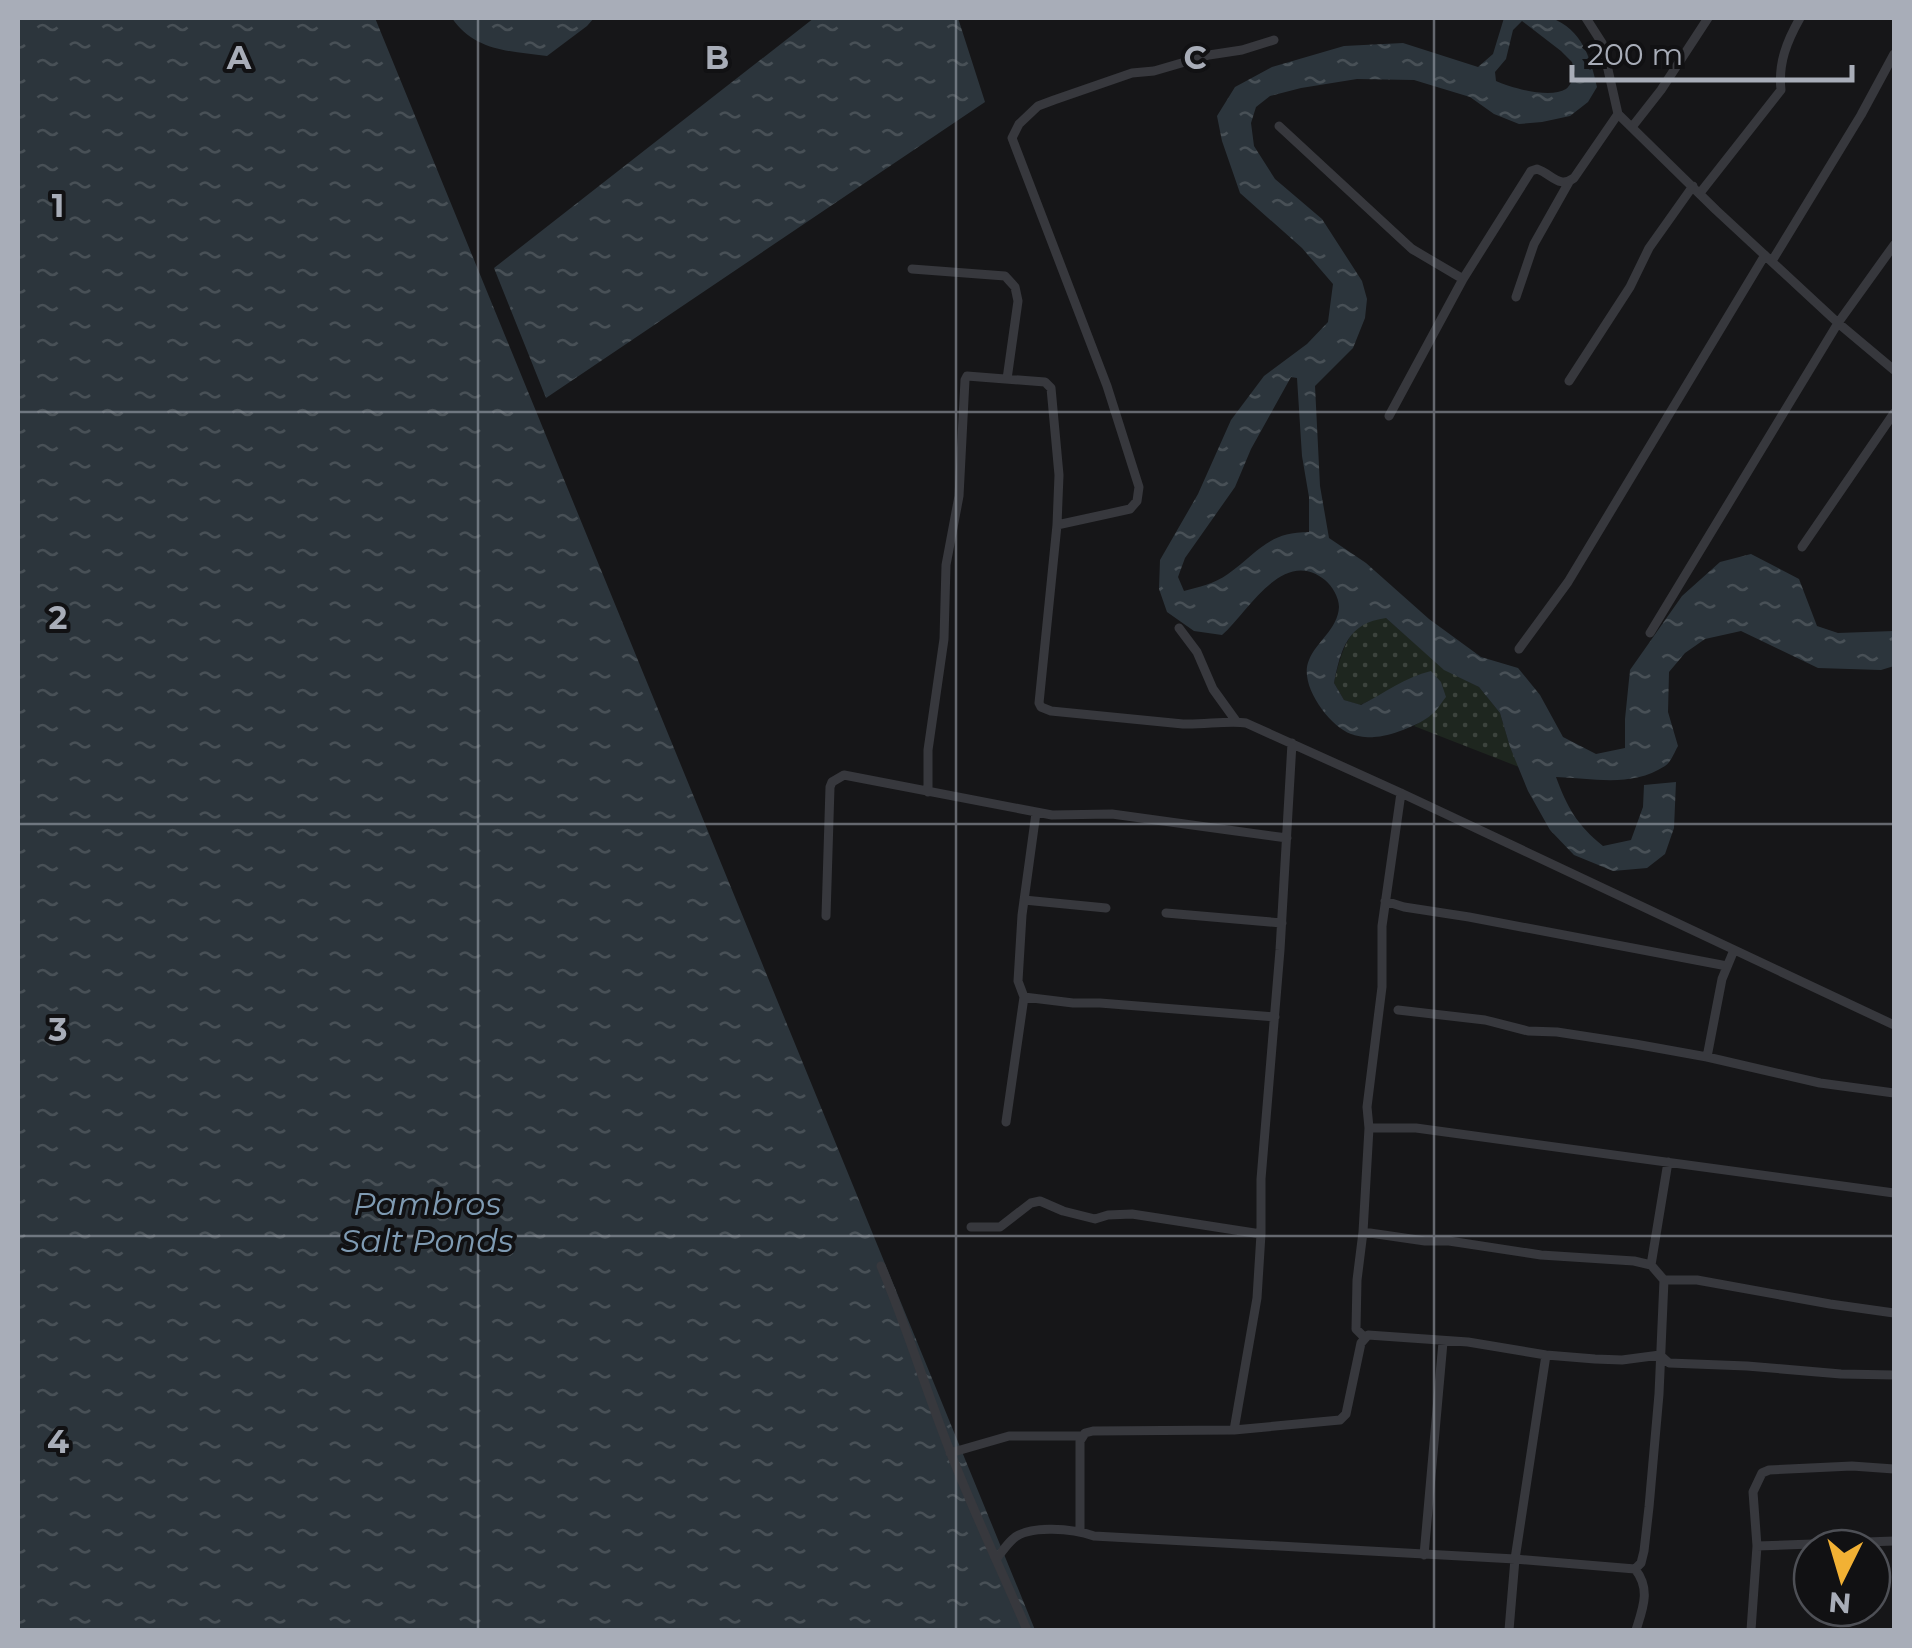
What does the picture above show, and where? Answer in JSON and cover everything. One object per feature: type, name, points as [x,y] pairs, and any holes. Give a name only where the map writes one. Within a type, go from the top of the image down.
[{"type":"street","points":[[1586,18],[1602,43],[1618,114],[1768,258],[1894,370]]},
{"type":"street","points":[[1632,127],[1708,18]]},
{"type":"street","points":[[1568,381],[1630,287],[1648,248],[1781,90],[1786,42],[1800,18]]},
{"type":"street","points":[[1057,525],[1130,510],[1138,488],[1107,386],[1012,138],[1019,124],[1038,106],[1054,100],[1132,74],[1274,40]]},
{"type":"street","points":[[1519,648],[1568,582],[1768,258],[1862,115],[1894,54]]},
{"type":"street","points":[[1389,416],[1463,279],[1531,172],[1537,169],[1562,183],[1574,178],[1618,114]]},
{"type":"street","points":[[1280,126],[1412,248],[1463,279]]},
{"type":"street","points":[[1516,297],[1534,244],[1568,182]]},
{"type":"street","points":[[1650,632],[1838,322],[1894,245]]},
{"type":"street","points":[[912,268],[1005,276],[1018,301],[1007,379]]},
{"type":"street","points":[[928,792],[928,750],[944,639],[946,565],[958,496],[965,380],[968,376],[1045,382],[1051,388],[1059,462],[1041,707],[1183,724],[1236,721],[1402,793],[1894,1025]]},
{"type":"street","points":[[1802,547],[1894,413]]},
{"type":"street","points":[[1180,628],[1197,652],[1213,689],[1236,721]]},
{"type":"street","points":[[1234,1430],[1257,1298],[1261,1179],[1292,743]]},
{"type":"street","points":[[826,916],[832,782],[844,776],[1052,816],[1112,814],[1287,838]]},
{"type":"street","points":[[1365,1338],[1356,1328],[1367,1108],[1382,987],[1385,902],[1402,793]]},
{"type":"street","points":[[1006,1122],[1024,997],[1018,982],[1036,812]]},
{"type":"street","points":[[1024,900],[1106,908]]},
{"type":"street","points":[[1385,902],[1727,966]]},
{"type":"street","points":[[1166,914],[1282,923]]},
{"type":"street","points":[[1706,1057],[1718,996],[1734,950]]},
{"type":"street","points":[[1024,997],[1275,1018]]},
{"type":"street","points":[[1398,1010],[1571,1034],[1706,1057],[1820,1084],[1894,1093]]},
{"type":"street","points":[[1368,1128],[1416,1128],[1894,1193]]},
{"type":"street","points":[[1652,1265],[1668,1162]]},
{"type":"street","points":[[970,1227],[1000,1227],[1031,1202],[1040,1201],[1096,1219],[1132,1214],[1261,1234]]},
{"type":"street","points":[[1363,1232],[1652,1265],[1664,1280],[1659,1394],[1644,1551],[1635,1569]]},
{"type":"street","points":[[881,1266],[950,1453],[1028,1630]]},
{"type":"street","points":[[1664,1280],[1696,1280],[1894,1313]]},
{"type":"street","points":[[950,1453],[1009,1436],[1234,1430],[1340,1420],[1346,1414],[1358,1351],[1365,1338],[1375,1334],[1486,1344],[1546,1355],[1622,1360],[1660,1355]]},
{"type":"street","points":[[1424,1555],[1443,1342]]},
{"type":"street","points":[[1508,1630],[1546,1355]]},
{"type":"street","points":[[1660,1355],[1668,1363],[1894,1375]]},
{"type":"street","points":[[1080,1532],[1082,1436]]},
{"type":"street","points":[[1751,1630],[1757,1546],[1753,1492],[1762,1474],[1769,1470],[1852,1466],[1894,1469]]},
{"type":"street","points":[[997,1558],[1015,1536],[1032,1530],[1635,1569],[1644,1579],[1646,1601],[1636,1630]]},
{"type":"street","points":[[1757,1546],[1894,1541]]},
{"type":"shaded area","points":[[1386,618],[1444,669],[1479,687],[1500,713],[1519,767],[1414,726],[1431,715],[1383,694],[1360,705],[1344,700],[1334,683],[1345,647],[1362,624]]},
{"type":"water","name":"Pambros Salt Ponds","points":[[18,18],[375,18],[1035,1630],[18,1630]]},
{"type":"water","points":[[452,18],[594,18],[547,56],[482,43]]},
{"type":"water","points":[[814,18],[958,18],[985,102],[546,398],[494,268]]},
{"type":"water","points":[[1504,18],[1551,18],[1578,37],[1597,87],[1588,102],[1570,116],[1519,124],[1494,114],[1470,97],[1414,80],[1357,79],[1301,88],[1270,96],[1256,107],[1251,123],[1254,146],[1275,179],[1322,219],[1362,281],[1367,299],[1365,318],[1353,348],[1315,386],[1320,486],[1329,538],[1366,563],[1429,619],[1481,657],[1518,668],[1540,695],[1563,737],[1596,754],[1625,748],[1630,670],[1682,596],[1720,562],[1751,554],[1799,579],[1817,626],[1838,633],[1894,631],[1894,666],[1881,670],[1818,668],[1741,631],[1705,639],[1685,653],[1669,672],[1668,712],[1678,746],[1667,764],[1652,773],[1625,779],[1556,777],[1574,815],[1603,846],[1631,840],[1643,807],[1644,785],[1676,782],[1674,828],[1665,854],[1647,868],[1613,871],[1574,855],[1550,830],[1528,791],[1500,713],[1479,687],[1444,670],[1386,618],[1363,625],[1348,639],[1334,683],[1344,700],[1361,705],[1431,671],[1441,682],[1446,697],[1426,719],[1387,735],[1371,737],[1342,730],[1318,703],[1308,681],[1312,653],[1338,615],[1338,599],[1325,580],[1310,572],[1295,571],[1281,576],[1222,635],[1194,631],[1167,612],[1159,589],[1160,560],[1198,494],[1231,420],[1264,376],[1307,344],[1328,322],[1333,284],[1302,248],[1240,193],[1217,116],[1235,87],[1272,67],[1344,46],[1403,43],[1478,67],[1493,54]],"holes":[[[1522,21],[1572,62],[1575,74],[1566,89],[1541,93],[1496,81],[1495,72],[1506,59],[1513,30]],[[1291,377],[1297,378],[1309,532],[1274,539],[1223,577],[1184,591],[1178,577],[1185,558],[1235,487]]]}]
